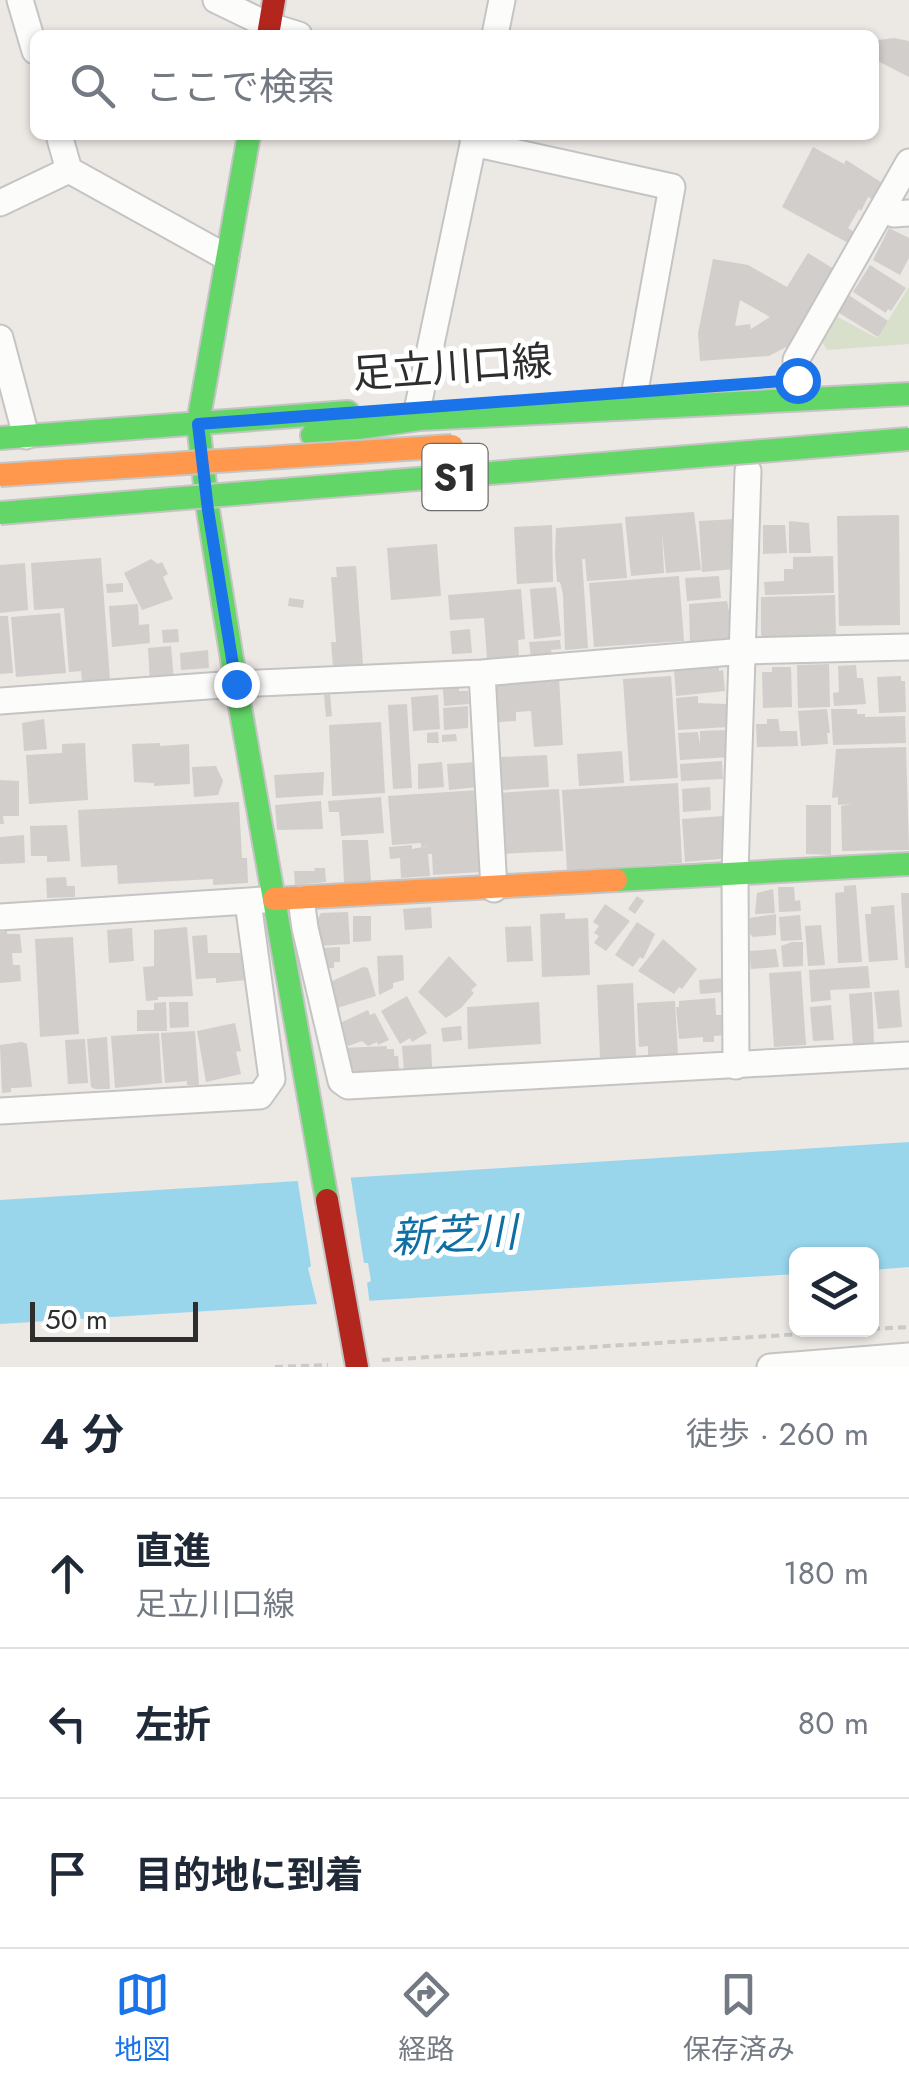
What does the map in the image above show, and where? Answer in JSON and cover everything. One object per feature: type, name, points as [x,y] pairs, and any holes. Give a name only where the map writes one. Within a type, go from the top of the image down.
[{"type":"main road","points":[[248,140],[198,424],[236,684],[261,900],[314,1127],[356,1360]]},
{"type":"main road","name":"足立川口線","points":[[0,438],[909,372]]},
{"type":"main road","name":"S1","points":[[312,436],[420,419],[909,394]]},
{"type":"main road","name":"S1","points":[[0,453],[312,436],[689,427],[909,416]]},
{"type":"main road","points":[[650,430],[689,427]]},
{"type":"main road","name":"S1","points":[[0,513],[909,439]]},
{"type":"main road","points":[[0,475],[474,445]]},
{"type":"main road","points":[[0,526],[909,462]]},
{"type":"main road","points":[[261,900],[909,864]]},
{"type":"street","points":[[20,0],[30,34]]},
{"type":"street","points":[[216,0],[270,20]]},
{"type":"street","points":[[496,30],[502,0]]},
{"type":"street","points":[[60,140],[69,170],[226,257]]},
{"type":"street","points":[[418,406],[474,140]]},
{"type":"street","points":[[478,140],[672,187],[635,392]]},
{"type":"street","points":[[797,380],[796,360],[896,211],[909,162]]},
{"type":"street","points":[[0,202],[69,170]]},
{"type":"street","points":[[0,338],[26,436]]},
{"type":"street","points":[[736,1066],[735,873],[748,472]]},
{"type":"street","points":[[0,702],[236,684],[482,673],[744,651],[909,647]]},
{"type":"street","points":[[482,673],[494,889]]},
{"type":"street","points":[[302,899],[304,928],[341,1081],[348,1086],[909,1055]]},
{"type":"street","points":[[0,917],[261,900],[272,1078],[260,1096],[0,1111]]},
{"type":"street","points":[[770,1367],[909,1356]]},
{"type":"path","points":[[879,1328],[909,1327]]},
{"type":"path","points":[[275,1367],[789,1334]]},
{"type":"green space","points":[[909,287],[909,344],[827,350],[819,336],[832,314],[877,338]]},
{"type":"water","name":"新芝川","points":[[909,1142],[909,1267],[879,1269],[879,1247],[789,1247],[789,1274],[0,1324],[0,1200]]},
{"type":"pier","points":[[350,1173],[364,1263],[368,1263],[371,1281],[367,1283],[370,1305],[318,1308],[308,1268],[311,1266],[297,1176]]},
{"type":"building","points":[[879,40],[909,41],[909,77],[879,62]]},
{"type":"building","points":[[813,147],[844,164],[846,160],[884,184],[875,201],[868,197],[848,228],[856,233],[850,244],[782,207]]},
{"type":"building","points":[[889,228],[909,238],[909,258],[900,275],[873,260]]},
{"type":"building","points":[[808,253],[834,269],[790,345],[769,356],[700,361],[698,333],[713,259],[748,265],[787,287]],"holes":[[[740,300],[770,317],[751,329],[750,324],[735,326]]]},
{"type":"building","points":[[870,265],[906,288],[886,313],[853,292]]},
{"type":"building","points":[[847,294],[888,321],[878,337],[836,311]]},
{"type":"building","points":[[694,512],[701,570],[666,573],[662,532],[664,573],[631,576],[625,517]]},
{"type":"building","points":[[899,515],[900,625],[839,626],[837,516]]},
{"type":"building","points":[[736,519],[735,569],[702,572],[699,521]]},
{"type":"building","points":[[789,521],[809,523],[811,553],[789,553]]},
{"type":"building","points":[[622,523],[627,578],[587,581],[582,559],[588,648],[565,650],[556,528]]},
{"type":"building","points":[[552,525],[553,582],[517,584],[514,527]]},
{"type":"building","points":[[763,525],[785,525],[787,553],[763,554]]},
{"type":"building","points":[[437,544],[441,596],[391,600],[387,548]]},
{"type":"building","points":[[833,556],[834,593],[765,595],[764,582],[784,581],[784,569],[793,569],[793,557]]},
{"type":"building","points":[[101,558],[110,680],[82,682],[81,671],[69,672],[64,608],[34,610],[31,563]]},
{"type":"building","points":[[151,559],[162,562],[168,574],[163,577],[173,599],[142,610],[124,573]]},
{"type":"building","points":[[25,563],[28,610],[0,613],[0,565]]},
{"type":"building","points":[[356,566],[363,664],[333,667],[331,642],[336,642],[331,577],[337,577],[336,567]]},
{"type":"building","points":[[679,576],[684,641],[594,647],[589,583]]},
{"type":"building","points":[[719,576],[721,598],[687,601],[685,578]]},
{"type":"building","points":[[123,583],[123,592],[107,593],[106,584]]},
{"type":"building","points":[[556,587],[561,636],[534,639],[530,589]]},
{"type":"building","points":[[521,589],[525,639],[518,640],[519,657],[487,659],[484,618],[450,620],[448,595]]},
{"type":"building","points":[[835,595],[836,639],[768,641],[761,635],[761,597]]},
{"type":"building","points":[[289,598],[304,600],[303,608],[288,606]]},
{"type":"building","points":[[727,601],[732,627],[729,638],[690,642],[689,604]]},
{"type":"building","points":[[138,604],[139,625],[149,624],[150,643],[112,647],[109,606]]},
{"type":"building","points":[[60,613],[66,673],[16,677],[11,617]]},
{"type":"building","points":[[0,616],[8,616],[13,673],[0,674]]},
{"type":"building","points":[[178,629],[179,642],[163,643],[162,630]]},
{"type":"building","points":[[470,629],[472,653],[452,654],[450,631]]},
{"type":"building","points":[[560,640],[561,649],[551,650],[552,655],[531,657],[529,642]]},
{"type":"building","points":[[171,646],[174,681],[150,683],[148,648]]},
{"type":"building","points":[[208,650],[209,668],[181,670],[180,653]]},
{"type":"building","points":[[829,664],[830,707],[798,708],[797,665]]},
{"type":"building","points":[[856,665],[857,678],[863,678],[866,704],[834,706],[833,693],[839,692],[838,666]]},
{"type":"building","points":[[719,666],[725,691],[676,696],[674,669]]},
{"type":"building","points":[[772,667],[791,667],[792,707],[763,708],[762,672],[772,672]]},
{"type":"building","points":[[671,676],[678,778],[630,781],[623,679]]},
{"type":"building","points":[[901,676],[901,681],[905,681],[906,712],[879,713],[877,677]]},
{"type":"building","points":[[559,678],[563,745],[534,747],[531,711],[516,712],[516,721],[499,722],[498,714],[493,713],[495,683]]},
{"type":"building","points":[[443,689],[468,691],[469,704],[444,706]]},
{"type":"building","points":[[330,694],[332,716],[326,717],[324,695]]},
{"type":"building","points":[[438,695],[440,729],[413,731],[411,697]]},
{"type":"building","points":[[698,696],[698,703],[726,704],[728,727],[678,730],[676,698]]},
{"type":"building","points":[[407,704],[412,788],[393,789],[388,705]]},
{"type":"building","points":[[468,706],[468,728],[444,730],[443,708]]},
{"type":"building","points":[[827,709],[828,744],[801,746],[798,711]]},
{"type":"building","points":[[831,709],[857,709],[857,714],[865,717],[905,716],[906,743],[833,745]]},
{"type":"building","points":[[44,719],[47,749],[24,751],[22,723]]},
{"type":"building","points":[[767,719],[778,719],[780,731],[797,731],[798,746],[757,747],[756,724],[767,724]]},
{"type":"building","points":[[381,722],[385,793],[332,796],[329,725]]},
{"type":"building","points":[[728,730],[730,757],[680,760],[678,733],[698,732],[700,745],[700,731]]},
{"type":"building","points":[[438,732],[439,743],[427,743],[427,733]]},
{"type":"building","points":[[456,734],[457,741],[442,742],[442,735]]},
{"type":"building","points":[[85,743],[88,800],[29,804],[26,755],[62,753],[62,744]]},
{"type":"building","points":[[132,744],[189,744],[190,784],[154,786],[134,782]]},
{"type":"building","points":[[906,747],[909,850],[842,851],[841,806],[852,804],[838,805],[838,797],[832,798],[836,749]]},
{"type":"building","points":[[622,751],[624,783],[579,786],[577,754]]},
{"type":"building","points":[[547,755],[549,787],[502,790],[500,757]]},
{"type":"building","points":[[722,761],[723,779],[681,781],[680,764]]},
{"type":"building","points":[[442,762],[444,787],[418,789],[418,764]]},
{"type":"building","points":[[476,762],[478,787],[449,790],[447,764]]},
{"type":"building","points":[[216,766],[223,781],[218,795],[194,797],[192,767]]},
{"type":"building","points":[[324,772],[323,795],[276,798],[274,775]]},
{"type":"building","points":[[0,780],[19,781],[19,816],[3,816],[4,824],[0,824]]},
{"type":"building","points":[[678,783],[682,863],[567,870],[562,790]]},
{"type":"building","points":[[710,787],[711,810],[683,812],[682,789]]},
{"type":"building","points":[[559,789],[563,851],[500,854],[497,793]]},
{"type":"building","points":[[478,790],[481,872],[433,875],[432,854],[428,854],[430,876],[401,878],[400,858],[390,859],[389,847],[412,845],[412,849],[429,846],[421,847],[421,843],[392,845],[388,796]]},
{"type":"building","points":[[381,797],[384,833],[341,836],[339,812],[329,812],[328,801]]},
{"type":"building","points":[[321,801],[323,829],[277,830],[275,805]]},
{"type":"building","points":[[239,802],[242,858],[247,858],[248,883],[213,885],[213,879],[118,884],[117,865],[81,867],[78,810]]},
{"type":"building","points":[[806,805],[831,805],[831,855],[806,854]]},
{"type":"building","points":[[728,818],[729,850],[720,859],[685,862],[682,819]]},
{"type":"building","points":[[67,825],[70,861],[47,862],[47,856],[31,856],[30,826]]},
{"type":"building","points":[[24,835],[25,863],[0,864],[0,837]]},
{"type":"building","points":[[342,840],[368,840],[371,881],[344,883]]},
{"type":"building","points":[[314,868],[325,868],[326,882],[295,885],[294,871],[315,871]]},
{"type":"building","points":[[66,877],[67,886],[75,886],[75,897],[47,898],[46,878]]},
{"type":"building","points":[[856,885],[862,962],[838,963],[835,893],[844,892],[844,886]]},
{"type":"building","points":[[778,887],[794,887],[801,911],[779,912]]},
{"type":"building","points":[[773,889],[775,913],[755,914],[757,893]]},
{"type":"building","points":[[901,893],[909,893],[909,968],[905,968]]},
{"type":"building","points":[[637,896],[644,901],[635,914],[628,909]]},
{"type":"building","points":[[605,904],[630,921],[606,951],[594,943],[599,926],[593,922]]},
{"type":"building","points":[[894,905],[898,960],[869,962],[865,914],[871,914],[871,907]]},
{"type":"building","points":[[431,907],[432,928],[405,930],[403,909]]},
{"type":"building","points":[[348,912],[350,944],[318,946],[317,920],[321,913]]},
{"type":"building","points":[[565,913],[565,919],[588,918],[590,975],[542,977],[540,914]]},
{"type":"building","points":[[776,914],[776,935],[750,934],[749,918]]},
{"type":"building","points":[[800,915],[802,940],[781,941],[779,917]]},
{"type":"building","points":[[353,916],[371,916],[371,941],[353,942]]},
{"type":"building","points":[[637,922],[655,934],[643,959],[640,957],[633,967],[615,955]]},
{"type":"building","points":[[821,925],[825,965],[808,966],[805,926]]},
{"type":"building","points":[[531,926],[533,961],[507,962],[505,927]]},
{"type":"building","points":[[187,927],[193,996],[146,1001],[143,967],[154,966],[154,930]]},
{"type":"building","points":[[132,928],[134,961],[109,963],[107,930]]},
{"type":"building","points":[[0,932],[20,934],[22,953],[12,953],[13,965],[20,965],[21,981],[0,983]]},
{"type":"building","points":[[207,935],[208,953],[244,953],[246,980],[216,983],[216,978],[196,979],[192,936]]},
{"type":"building","points":[[73,937],[79,1034],[40,1037],[35,939]]},
{"type":"building","points":[[663,939],[697,969],[674,994],[638,971]]},
{"type":"building","points":[[803,942],[803,966],[783,967],[781,946]]},
{"type":"building","points":[[340,947],[340,962],[334,962],[334,968],[324,968],[321,948]]},
{"type":"building","points":[[776,949],[779,967],[751,969],[749,951]]},
{"type":"building","points":[[403,955],[404,980],[393,983],[393,988],[379,995],[377,956]]},
{"type":"building","points":[[449,956],[477,985],[461,1008],[446,1018],[418,992]]},
{"type":"building","points":[[868,966],[870,988],[830,990],[831,1000],[811,1002],[809,970]]},
{"type":"building","points":[[368,968],[376,996],[337,1008],[330,982]]},
{"type":"building","points":[[801,971],[806,1045],[774,1047],[769,973]]},
{"type":"building","points":[[724,978],[725,992],[700,994],[699,980]]},
{"type":"building","points":[[633,983],[636,1057],[600,1058],[597,985]]},
{"type":"building","points":[[899,990],[902,1027],[878,1029],[874,992]]},
{"type":"building","points":[[872,992],[874,1044],[853,1045],[849,994]]},
{"type":"building","points":[[407,996],[427,1033],[400,1044],[381,1011]]},
{"type":"building","points":[[715,998],[716,1015],[724,1015],[726,1035],[714,1036],[714,1042],[703,1042],[703,1037],[679,1039],[679,1001]]},
{"type":"building","points":[[675,1001],[678,1055],[648,1057],[648,1046],[639,1047],[637,1003]]},
{"type":"building","points":[[166,1002],[167,1031],[137,1031],[137,1010],[154,1010],[154,1003]]},
{"type":"building","points":[[169,1002],[188,1002],[189,1027],[170,1028]]},
{"type":"building","points":[[539,1002],[541,1044],[468,1049],[467,1007]]},
{"type":"building","points":[[831,1005],[834,1040],[813,1041],[810,1007]]},
{"type":"building","points":[[368,1010],[370,1015],[375,1013],[389,1040],[378,1045],[377,1042],[368,1046],[362,1041],[348,1046],[338,1024]]},
{"type":"building","points":[[235,1023],[241,1074],[206,1082],[197,1031]]},
{"type":"building","points":[[461,1026],[462,1040],[443,1042],[441,1028]]},
{"type":"building","points":[[195,1031],[199,1085],[187,1085],[187,1081],[165,1083],[161,1033]]},
{"type":"building","points":[[159,1033],[162,1083],[115,1088],[111,1036]]},
{"type":"building","points":[[107,1037],[110,1089],[95,1089],[91,1087],[87,1039]]},
{"type":"building","points":[[85,1039],[88,1083],[68,1084],[65,1040]]},
{"type":"building","points":[[27,1044],[32,1087],[11,1088],[11,1092],[2,1093],[0,1045]]},
{"type":"building","points":[[431,1044],[432,1067],[404,1071],[402,1046]]},
{"type":"building","points":[[387,1046],[398,1056],[399,1069],[395,1072],[360,1074],[346,1066],[343,1048]]},
{"type":"traffic: fast","points":[[248,140],[198,423],[236,684],[327,1200]]},
{"type":"traffic: fast","points":[[312,435],[420,419],[909,394]]},
{"type":"traffic: fast","points":[[0,438],[348,412]]},
{"type":"traffic: fast","points":[[0,513],[909,439]]},
{"type":"traffic: fast","points":[[616,880],[909,864]]},
{"type":"traffic: slow","points":[[0,475],[452,446]]},
{"type":"traffic: slow","points":[[274,899],[616,880]]},
{"type":"traffic: jam","points":[[269,30],[274,0]]},
{"type":"traffic: jam","points":[[327,1200],[357,1367]]},
{"type":"route","points":[[236,684],[198,424],[797,380]]}]
